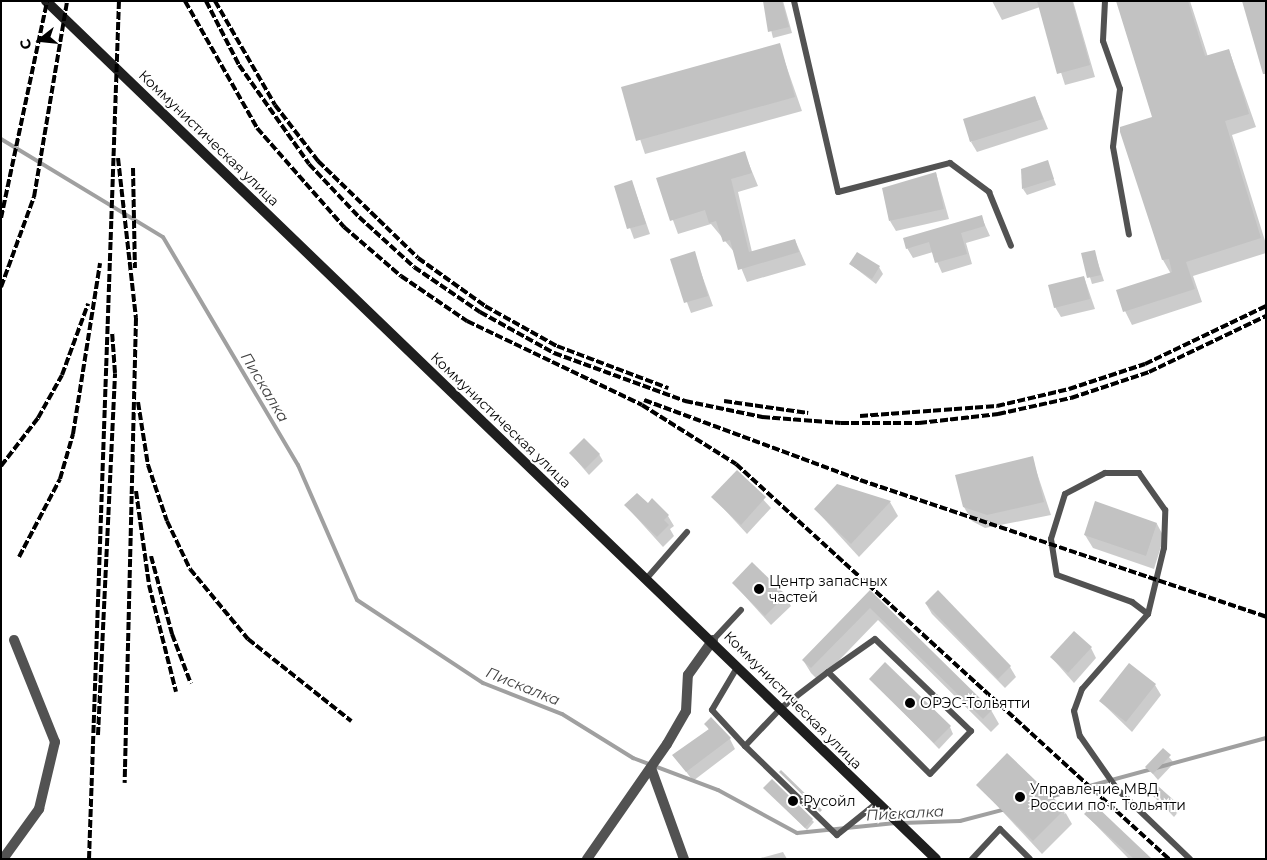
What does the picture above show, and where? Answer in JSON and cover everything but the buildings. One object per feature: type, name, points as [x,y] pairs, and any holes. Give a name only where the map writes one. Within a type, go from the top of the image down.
[{"type":"main road","name":"Коммунистическая улица","points":[[46,1],[713,640],[936,859]]},
{"type":"street","points":[[3,859],[39,809],[55,742],[14,640]]},
{"type":"street","points":[[587,859],[651,768],[686,710],[688,675],[713,640]]},
{"type":"street","points":[[651,768],[684,859]]},
{"type":"lane","points":[[794,1],[838,192],[950,163],[989,192],[1011,246]]},
{"type":"lane","points":[[1105,1],[1103,40],[1120,89],[1113,147],[1128,235]]},
{"type":"lane","points":[[1148,614],[1132,602],[1057,575],[1051,538],[1065,494],[1105,473],[1139,474],[1165,510],[1164,548],[1148,614],[1082,689],[1074,711],[1080,736],[1117,789],[1190,859]]},
{"type":"lane","points":[[647,578],[687,532]]},
{"type":"lane","points":[[713,640],[741,610]]},
{"type":"lane","points":[[745,746],[781,708],[828,672],[875,639],[971,731],[930,774],[828,672]]},
{"type":"lane","points":[[738,665],[712,710],[745,746],[837,835],[878,802]]},
{"type":"lane","points":[[972,859],[1000,829],[1030,859]]},
{"type":"waterway","name":"Пискалка","points":[[1,139],[163,237],[298,465],[357,600],[483,683],[562,714],[633,758],[718,790],[797,833],[895,823]]},
{"type":"waterway","name":"Пискалка","points":[[1049,797],[1266,738]]},
{"type":"waterway","name":"Пискалка","points":[[902,823],[960,821],[1006,809]]},
{"type":"railway","points":[[1,218],[47,1]]},
{"type":"railway","points":[[1,287],[34,197],[67,1]]},
{"type":"railway","points":[[89,859],[119,1]]},
{"type":"railway","points":[[185,1],[257,128],[344,227],[401,276],[467,321],[642,405],[736,464],[1169,859]]},
{"type":"railway","points":[[206,1],[239,65],[309,164],[359,217],[414,267],[480,312],[554,353],[685,401],[762,417],[841,423],[919,423],[998,414],[1071,398],[1149,372],[1266,316]]},
{"type":"railway","points":[[215,1],[275,105],[318,161],[418,258],[485,306],[557,346],[668,388]]},
{"type":"railway","points":[[118,158],[136,318],[125,783]]},
{"type":"railway","points":[[133,168],[135,268]]},
{"type":"railway","points":[[19,557],[60,479],[73,434],[100,263]]},
{"type":"railway","points":[[1,466],[38,418],[62,375],[88,304]]},
{"type":"railway","points":[[860,416],[997,406],[1069,389],[1145,364],[1266,306]]},
{"type":"railway","points":[[98,735],[115,373],[112,331]]},
{"type":"railway","points":[[644,400],[860,480],[1266,617]]},
{"type":"railway","points":[[724,401],[808,413]]},
{"type":"railway","points":[[138,402],[148,465],[167,521],[190,569],[248,639],[351,721]]},
{"type":"railway","points":[[136,491],[149,585],[176,692]]},
{"type":"railway","points":[[151,556],[172,634],[191,684]]},
{"type":"place","name":"Центр запасных частей","points":[[759,589]]},
{"type":"place","name":"ОРЭС-Тольятти","points":[[910,703]]},
{"type":"place","name":"Управление МВД России по г. Тольятти","points":[[1020,797]]},
{"type":"place","name":"Русойл","points":[[793,801]]}]
